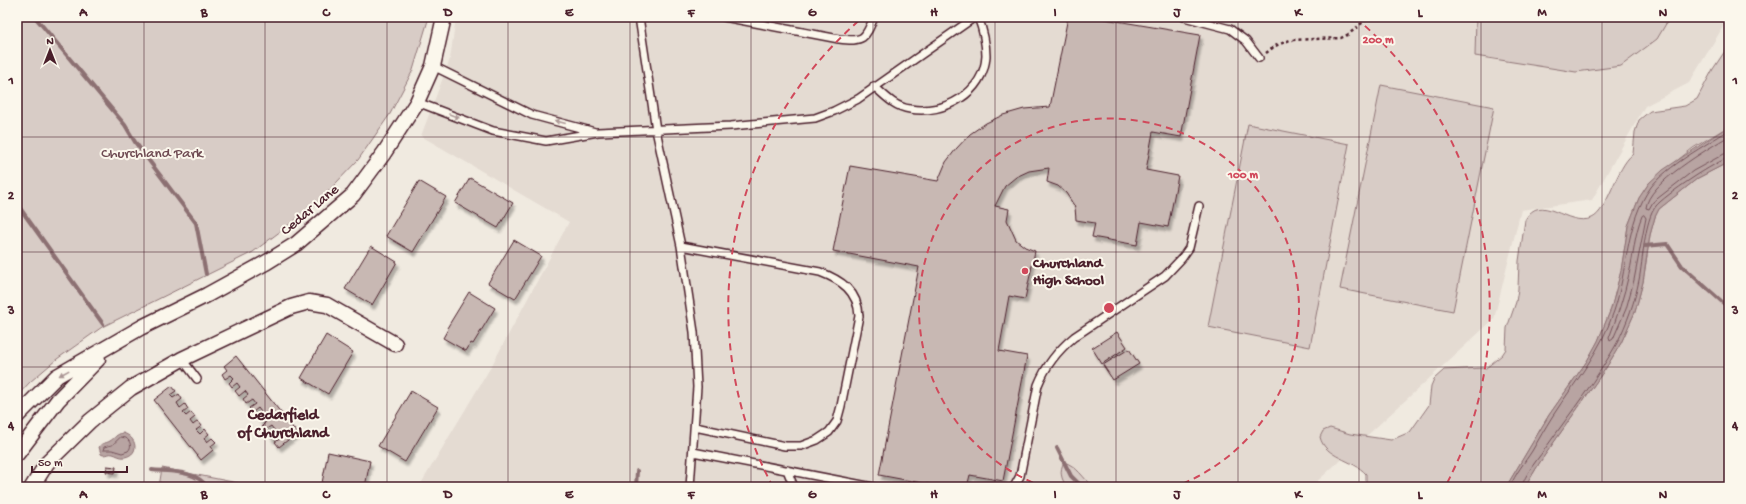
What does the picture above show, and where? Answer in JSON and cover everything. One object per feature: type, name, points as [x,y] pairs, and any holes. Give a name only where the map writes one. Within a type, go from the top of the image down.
[{"type":"street","name":"Cedar Lane","points":[[17,416],[58,376],[142,327],[267,262],[296,244],[353,195],[384,153],[417,102],[433,66],[444,17]]},
{"type":"street","points":[[32,487],[47,463],[90,421],[131,388],[182,359],[291,306],[309,302],[327,305],[395,344]]},
{"type":"street","name":"Cedar Lane","points":[[17,454],[58,400],[110,347]]},
{"type":"lane","points":[[639,17],[656,130],[680,246],[694,332],[697,362],[695,427],[690,487]]},
{"type":"lane","points":[[724,17],[839,39],[852,40],[867,35],[874,17]]},
{"type":"lane","points":[[417,102],[493,131],[546,141],[598,132],[781,122],[815,118],[834,112],[858,99],[874,86],[975,17]]},
{"type":"lane","points":[[874,86],[889,101],[908,109],[929,111],[950,106],[967,94],[980,77],[986,57],[985,37],[978,17]]},
{"type":"lane","points":[[1184,17],[1230,29],[1246,41],[1259,58]]},
{"type":"lane","points":[[433,66],[532,115],[598,132]]},
{"type":"lane","points":[[1014,487],[1020,476],[1038,385],[1043,371],[1061,348],[1074,337],[1165,276],[1176,265],[1188,248],[1199,206]]},
{"type":"lane","points":[[680,246],[820,272],[834,277],[855,296],[859,316],[841,406],[837,421],[829,432],[817,440],[801,446],[785,446],[695,427]]},
{"type":"lane","points":[[182,359],[197,379]]},
{"type":"lane","points":[[693,452],[873,487]]},
{"type":"lane","points":[[788,470],[794,487]]},
{"type":"path","points":[[1259,58],[1275,46],[1290,40],[1341,38],[1349,34],[1369,17]]},
{"type":"shaded area","name":"Churchland High School","points":[[456,17],[1729,17],[1689,83],[1645,106],[1592,200],[1521,210],[1494,319],[1311,487],[419,487],[492,365],[569,222],[421,136],[450,59]]},
{"type":"green space","name":"Churchland Park","points":[[17,17],[429,17],[413,70],[390,114],[358,160],[314,206],[253,252],[102,327],[57,359],[30,382],[17,396]]},
{"type":"green space","points":[[1476,17],[1670,17],[1657,39],[1621,66],[1576,72],[1475,56]]},
{"type":"green space","points":[[1729,45],[1729,126],[1693,148],[1649,183],[1639,198],[1628,226],[1621,271],[1611,309],[1598,341],[1587,361],[1549,415],[1506,487],[1366,487],[1366,474],[1354,465],[1327,450],[1320,437],[1323,431],[1330,428],[1350,434],[1391,440],[1410,432],[1429,405],[1431,386],[1434,379],[1444,370],[1486,368],[1502,355],[1506,349],[1507,328],[1516,302],[1519,261],[1525,220],[1531,212],[1539,208],[1583,220],[1592,218],[1598,214],[1608,198],[1622,168],[1633,154],[1635,132],[1639,120],[1650,111],[1685,106],[1697,99],[1713,69]]},
{"type":"green space","points":[[1381,85],[1494,107],[1453,311],[1340,289]]},
{"type":"green space","points":[[1248,124],[1349,144],[1310,347],[1208,327]]},
{"type":"green space","points":[[1729,162],[1729,487],[1525,487],[1540,462],[1606,368],[1621,343],[1635,312],[1643,282],[1650,235],[1659,209],[1698,178]]},
{"type":"green space","points":[[1064,462],[1073,466],[1093,487],[1067,487],[1061,475]]},
{"type":"green space","points":[[162,468],[258,487],[159,487]]},
{"type":"water","points":[[1729,126],[1729,162],[1698,178],[1659,209],[1650,235],[1643,282],[1635,312],[1621,343],[1606,368],[1540,462],[1525,487],[1506,487],[1549,415],[1587,361],[1598,341],[1611,309],[1621,271],[1628,226],[1639,198],[1649,183],[1663,170]]},
{"type":"water","points":[[123,433],[128,435],[134,442],[135,449],[133,453],[125,457],[112,454],[101,454],[99,447],[100,445]]},
{"type":"building","points":[[1068,17],[1093,17],[1200,35],[1181,137],[1153,132],[1146,170],[1178,176],[1168,227],[1141,222],[1137,245],[1092,237],[1095,223],[1076,220],[1075,207],[1066,193],[1058,186],[1047,182],[1049,168],[1029,171],[1016,177],[1005,186],[995,206],[1009,209],[1007,220],[1016,240],[1025,247],[1035,251],[1025,299],[1009,296],[999,351],[1027,356],[1003,481],[970,475],[967,487],[943,487],[879,475],[919,267],[833,251],[850,166],[938,181],[946,162],[956,149],[970,134],[986,123],[1003,115],[1024,109],[1050,107]]},
{"type":"building","points":[[470,178],[513,203],[498,228],[455,203]]},
{"type":"building","points":[[419,181],[446,197],[413,252],[386,236]]},
{"type":"building","points":[[514,240],[541,256],[515,299],[488,283]]},
{"type":"building","points":[[371,246],[397,262],[372,305],[345,289]]},
{"type":"building","points":[[469,292],[495,308],[473,344],[471,343],[466,351],[443,338],[448,329],[447,328]]},
{"type":"building","points":[[1117,332],[1127,347],[1102,364],[1092,348]]},
{"type":"building","points":[[326,335],[353,352],[328,394],[301,378]]},
{"type":"building","points":[[1129,349],[1139,364],[1113,380],[1103,365]]},
{"type":"building","points":[[236,356],[297,433],[279,447],[275,442],[281,438],[277,435],[272,439],[269,434],[274,430],[271,426],[265,430],[262,426],[267,421],[264,418],[260,421],[256,416],[261,412],[258,408],[253,412],[249,408],[255,404],[252,400],[246,404],[243,399],[248,395],[245,391],[239,396],[235,391],[240,387],[237,383],[232,387],[229,383],[234,378],[231,375],[225,379],[222,374],[227,370],[224,366]]},
{"type":"building","points":[[172,386],[176,391],[170,395],[173,398],[179,394],[182,399],[177,403],[180,408],[185,404],[188,409],[183,413],[186,416],[191,412],[195,417],[190,421],[193,425],[198,421],[202,426],[196,430],[200,434],[205,429],[209,434],[204,438],[207,442],[212,438],[216,442],[211,446],[213,450],[201,460],[154,400]]},
{"type":"building","points":[[411,391],[438,407],[405,462],[378,446]]},
{"type":"building","points":[[328,452],[370,461],[365,487],[341,487],[322,483]]},
{"type":"building","points":[[107,466],[116,467],[115,473],[106,472]]},
{"type":"waterway","points":[[35,17],[125,125],[135,142],[196,223],[206,274]]},
{"type":"waterway","points":[[17,204],[103,324]]},
{"type":"waterway","points":[[1645,246],[1667,244],[1682,266],[1729,308]]},
{"type":"waterway","points":[[1057,448],[1071,476],[1082,487]]},
{"type":"waterway","points":[[152,470],[190,475],[202,481],[207,487]]},
{"type":"waterway","points":[[636,487],[637,471]]},
{"type":"place","name":"Churchland High School","points":[[1025,271]]},
{"type":"district","name":"Cedarfield of Churchland","points":[[283,422]]}]
